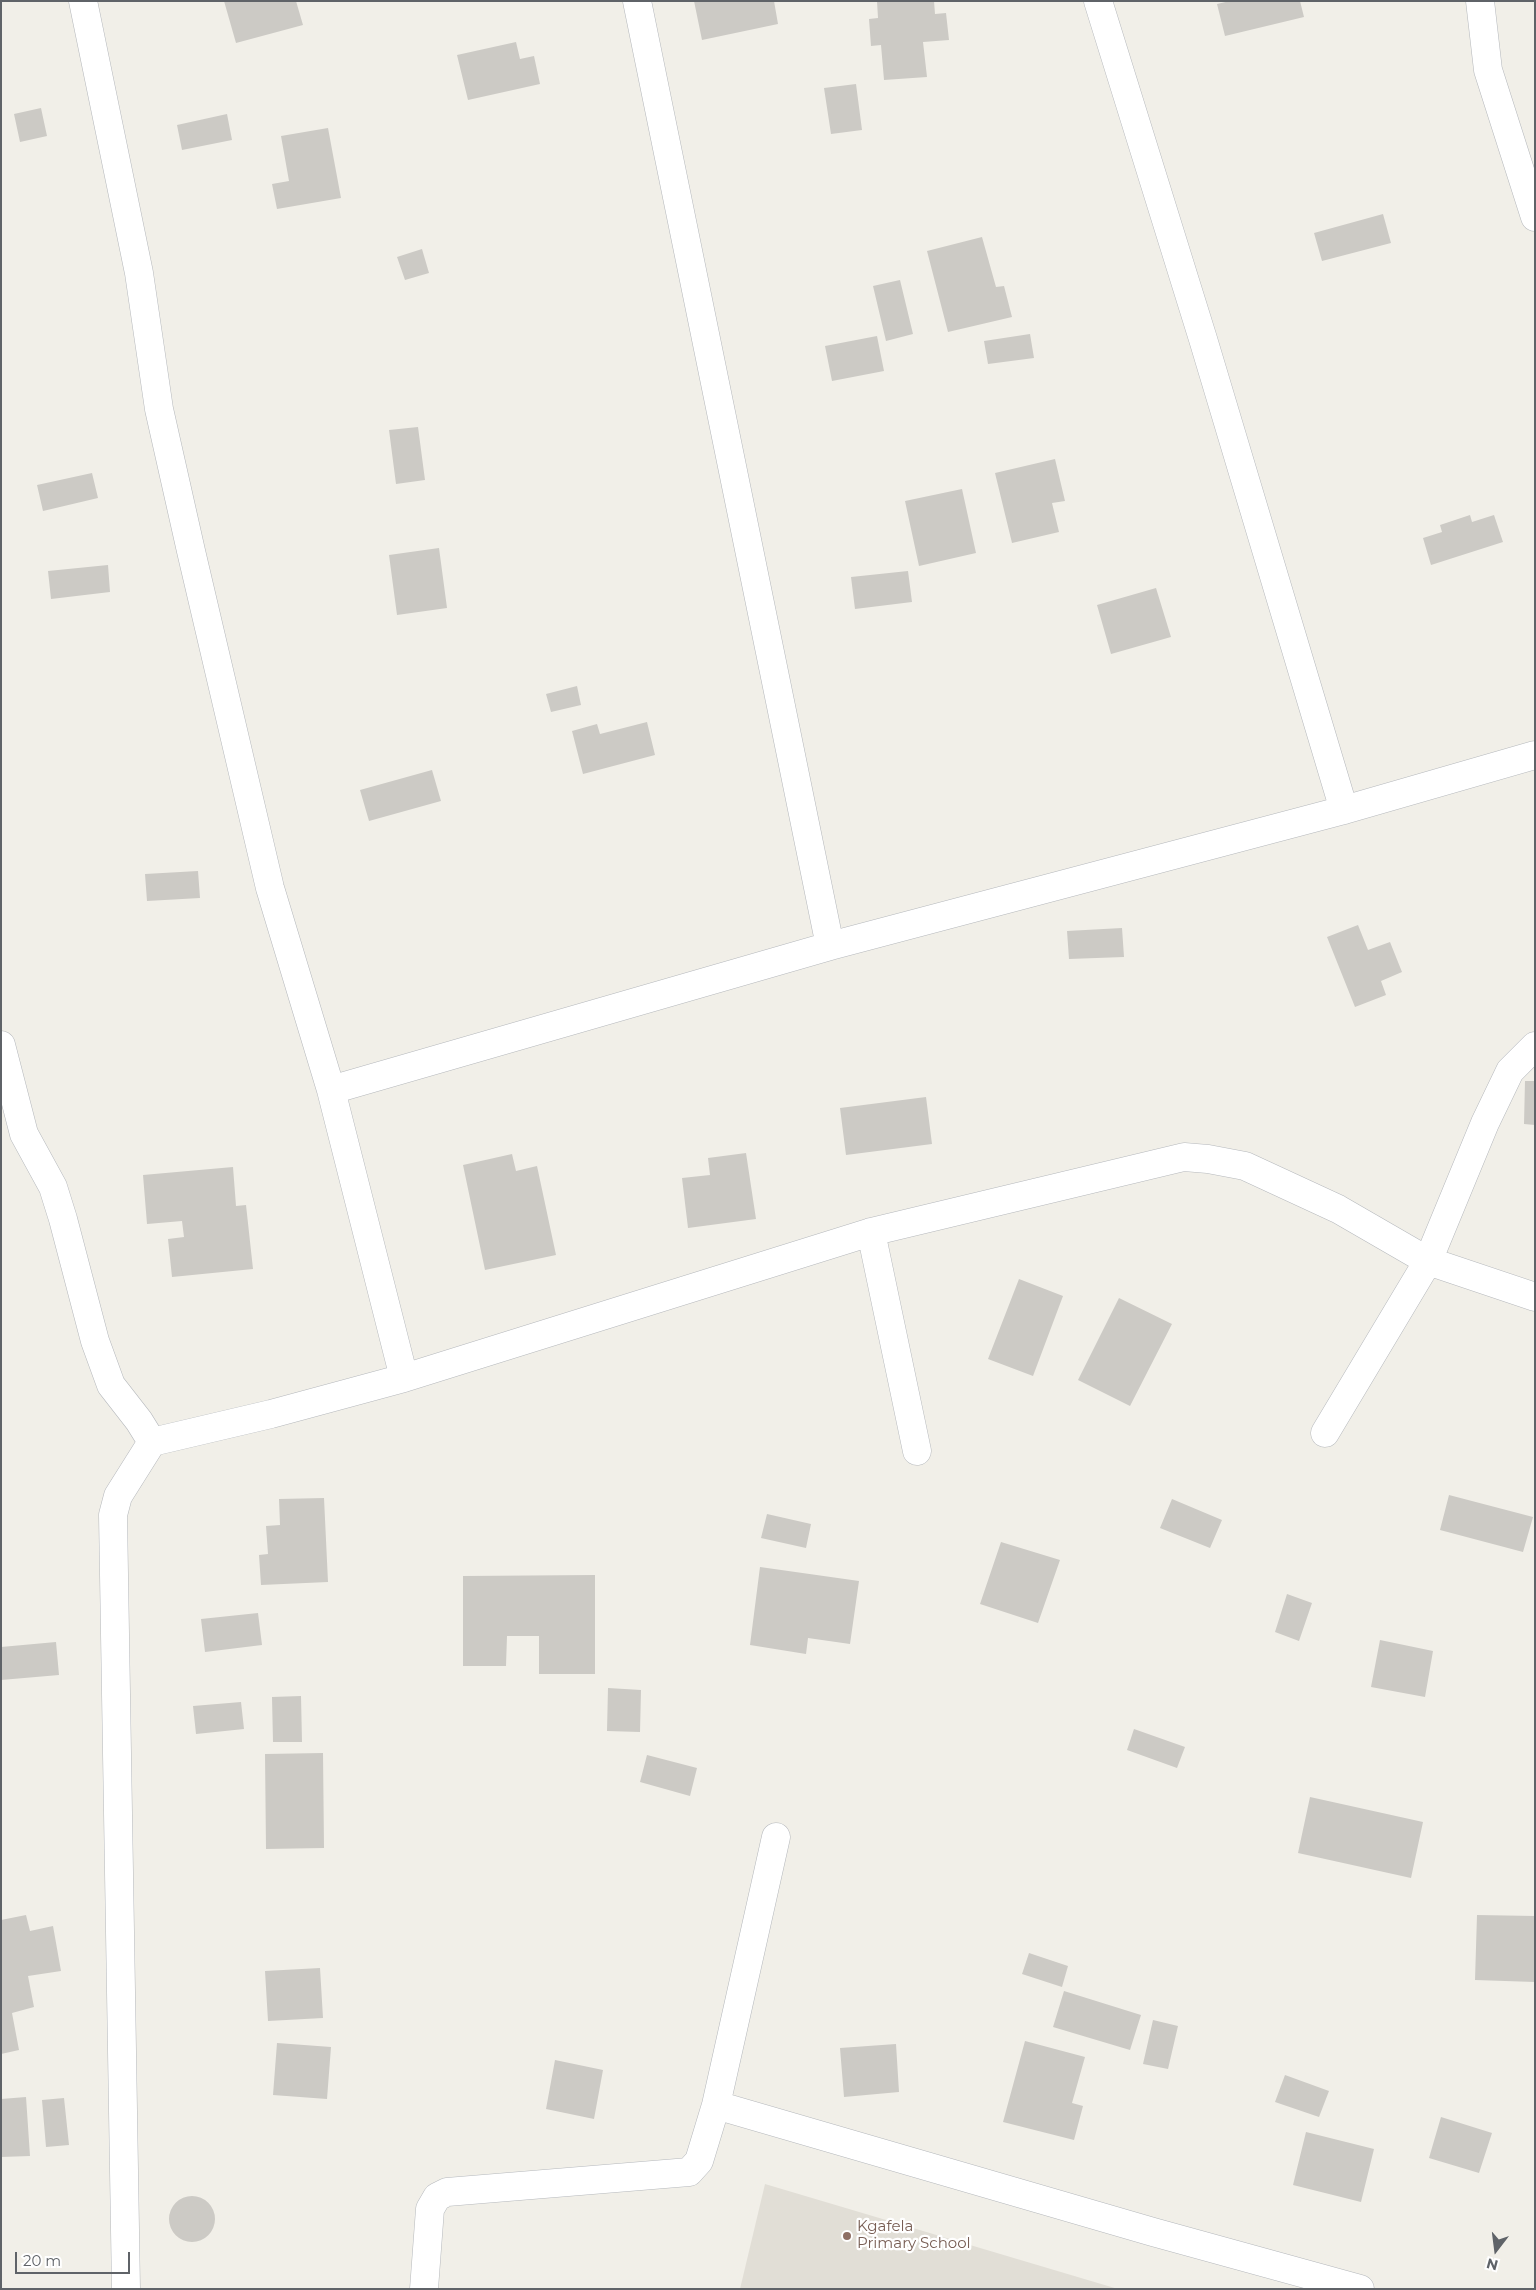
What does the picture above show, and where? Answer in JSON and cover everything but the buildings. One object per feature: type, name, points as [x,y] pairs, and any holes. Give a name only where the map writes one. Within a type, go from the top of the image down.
[{"type":"street","points":[[83,1],[139,273],[159,409],[195,570],[270,888],[331,1090],[404,1378]]},
{"type":"street","points":[[637,1],[830,946]]},
{"type":"street","points":[[1098,1],[1209,358],[1344,810]]},
{"type":"street","points":[[1480,1],[1488,70],[1535,217]]},
{"type":"street","points":[[331,1090],[830,946],[1344,810],[1535,755]]},
{"type":"street","points":[[1,1045],[24,1134],[53,1188],[61,1211],[95,1341],[111,1385],[139,1421],[152,1442]]},
{"type":"street","points":[[1325,1433],[1428,1261],[1484,1123],[1510,1072],[1535,1046]]},
{"type":"street","points":[[126,2289],[113,1516],[118,1496],[152,1442],[270,1414],[404,1378],[870,1232],[1184,1157],[1208,1159],[1245,1166],[1338,1209],[1428,1261],[1535,1297]]},
{"type":"street","points":[[870,1232],[916,1451]]},
{"type":"street","points":[[424,2289],[430,2209],[436,2197],[447,2192],[689,2172],[699,2161],[716,2105],[776,1837]]},
{"type":"street","points":[[716,2105],[1153,2232],[1360,2289]]},
{"type":"shaded area","name":"Kgafela Primary School","points":[[765,2184],[1118,2289],[740,2289]]},
{"type":"place","name":"Kgafela Primary School","points":[[847,2236]]}]
